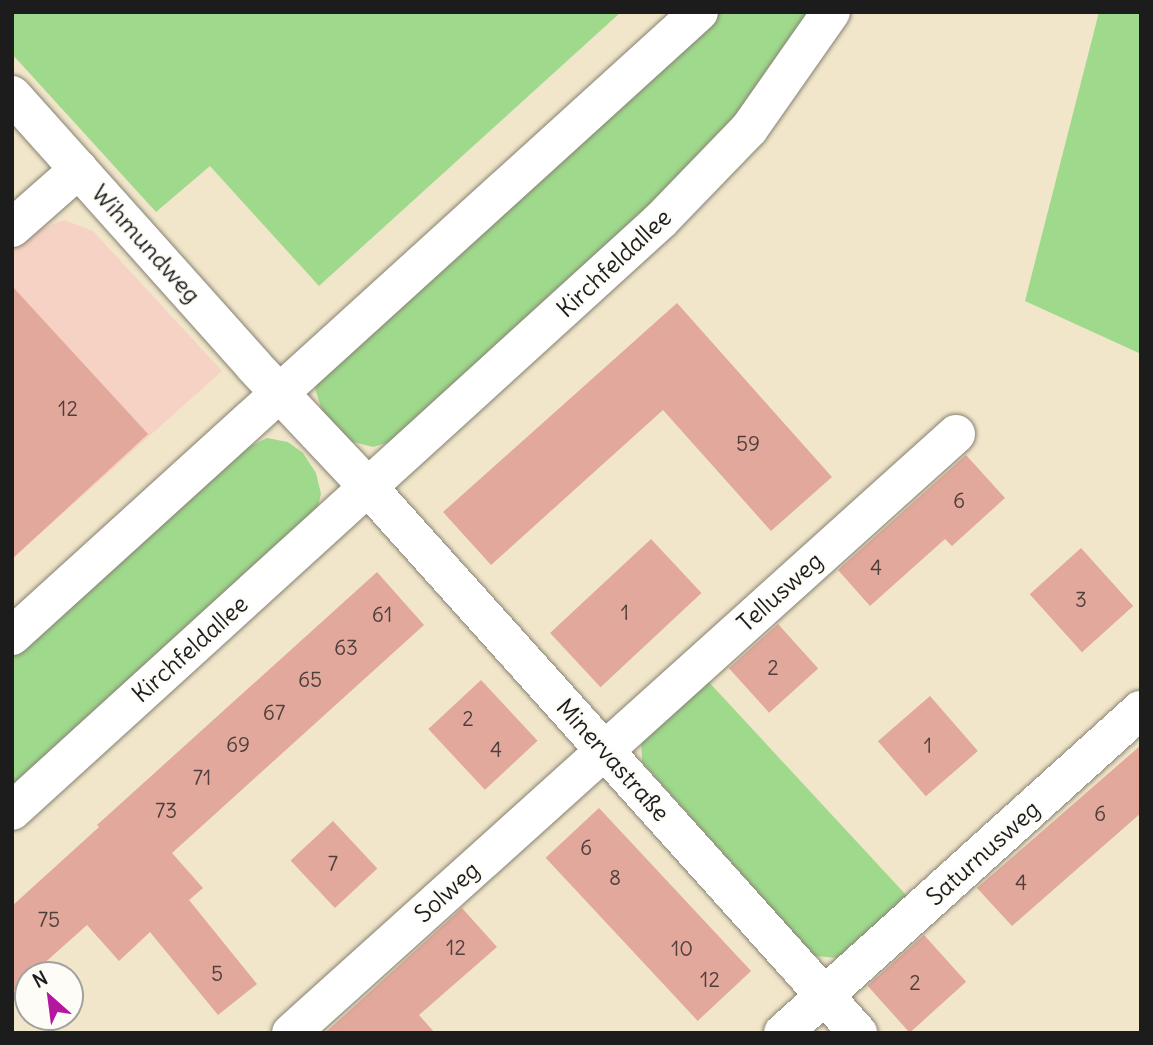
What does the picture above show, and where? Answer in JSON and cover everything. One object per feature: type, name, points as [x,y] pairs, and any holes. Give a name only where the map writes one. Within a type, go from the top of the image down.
[{"type":"street","points":[[12,636],[699,12]]},
{"type":"street","name":"Kirchfeldallee","points":[[12,811],[661,220],[749,129],[831,12]]},
{"type":"street","name":"Wihmundweg","points":[[12,94],[279,394]]},
{"type":"street","points":[[12,228],[79,169]]},
{"type":"street","points":[[279,394],[368,487]]},
{"type":"street","name":"Tellusweg","points":[[603,750],[957,434]]},
{"type":"street","name":"Minervastraße","points":[[368,487],[859,1033]]},
{"type":"street","name":"Saturnusweg","points":[[783,1033],[1141,710]]},
{"type":"street","name":"Solweg","points":[[291,1033],[603,750]]},
{"type":"shaded area","points":[[64,220],[93,231],[222,371],[12,559],[12,251],[31,233]]},
{"type":"green space","points":[[12,12],[621,12],[319,286],[210,166],[156,212],[12,54]]},
{"type":"green space","points":[[720,12],[812,12],[751,99],[685,174],[393,441],[373,447],[349,441],[322,411],[315,388],[328,363]]},
{"type":"green space","points":[[1099,12],[1141,12],[1141,354],[1025,301]]},
{"type":"green space","points":[[267,438],[288,442],[303,453],[316,473],[321,494],[316,515],[12,790],[12,658],[241,451]]},
{"type":"green space","points":[[706,679],[907,896],[839,958],[814,956],[642,762],[641,739]]},
{"type":"building","points":[[12,286],[148,434],[12,559]]},
{"type":"building","points":[[677,303],[832,477],[771,531],[663,410],[491,565],[443,512]]},
{"type":"building","points":[[966,455],[1005,498],[952,546],[945,539],[870,606],[838,570]]},
{"type":"building","points":[[651,539],[701,593],[601,687],[550,633]]},
{"type":"building","points":[[1081,548],[1133,606],[1082,652],[1030,594]]},
{"type":"building","points":[[377,572],[424,625],[172,853],[203,888],[189,900],[257,984],[218,1015],[150,932],[119,961],[87,925],[47,961],[14,961],[12,992],[12,906],[99,827],[97,825]]},
{"type":"building","points":[[778,624],[818,669],[769,713],[729,668]]},
{"type":"building","points":[[481,680],[538,741],[485,790],[428,729]]},
{"type":"building","points":[[930,696],[978,751],[926,796],[878,741]]},
{"type":"building","points":[[1141,745],[1141,813],[1012,926],[977,888]]},
{"type":"building","points":[[599,808],[751,971],[698,1021],[546,858]]},
{"type":"building","points":[[333,821],[377,869],[335,908],[291,861]]},
{"type":"building","points":[[462,908],[497,947],[419,1015],[435,1033],[325,1033]]},
{"type":"building","points":[[924,935],[966,982],[910,1033],[868,986]]}]
